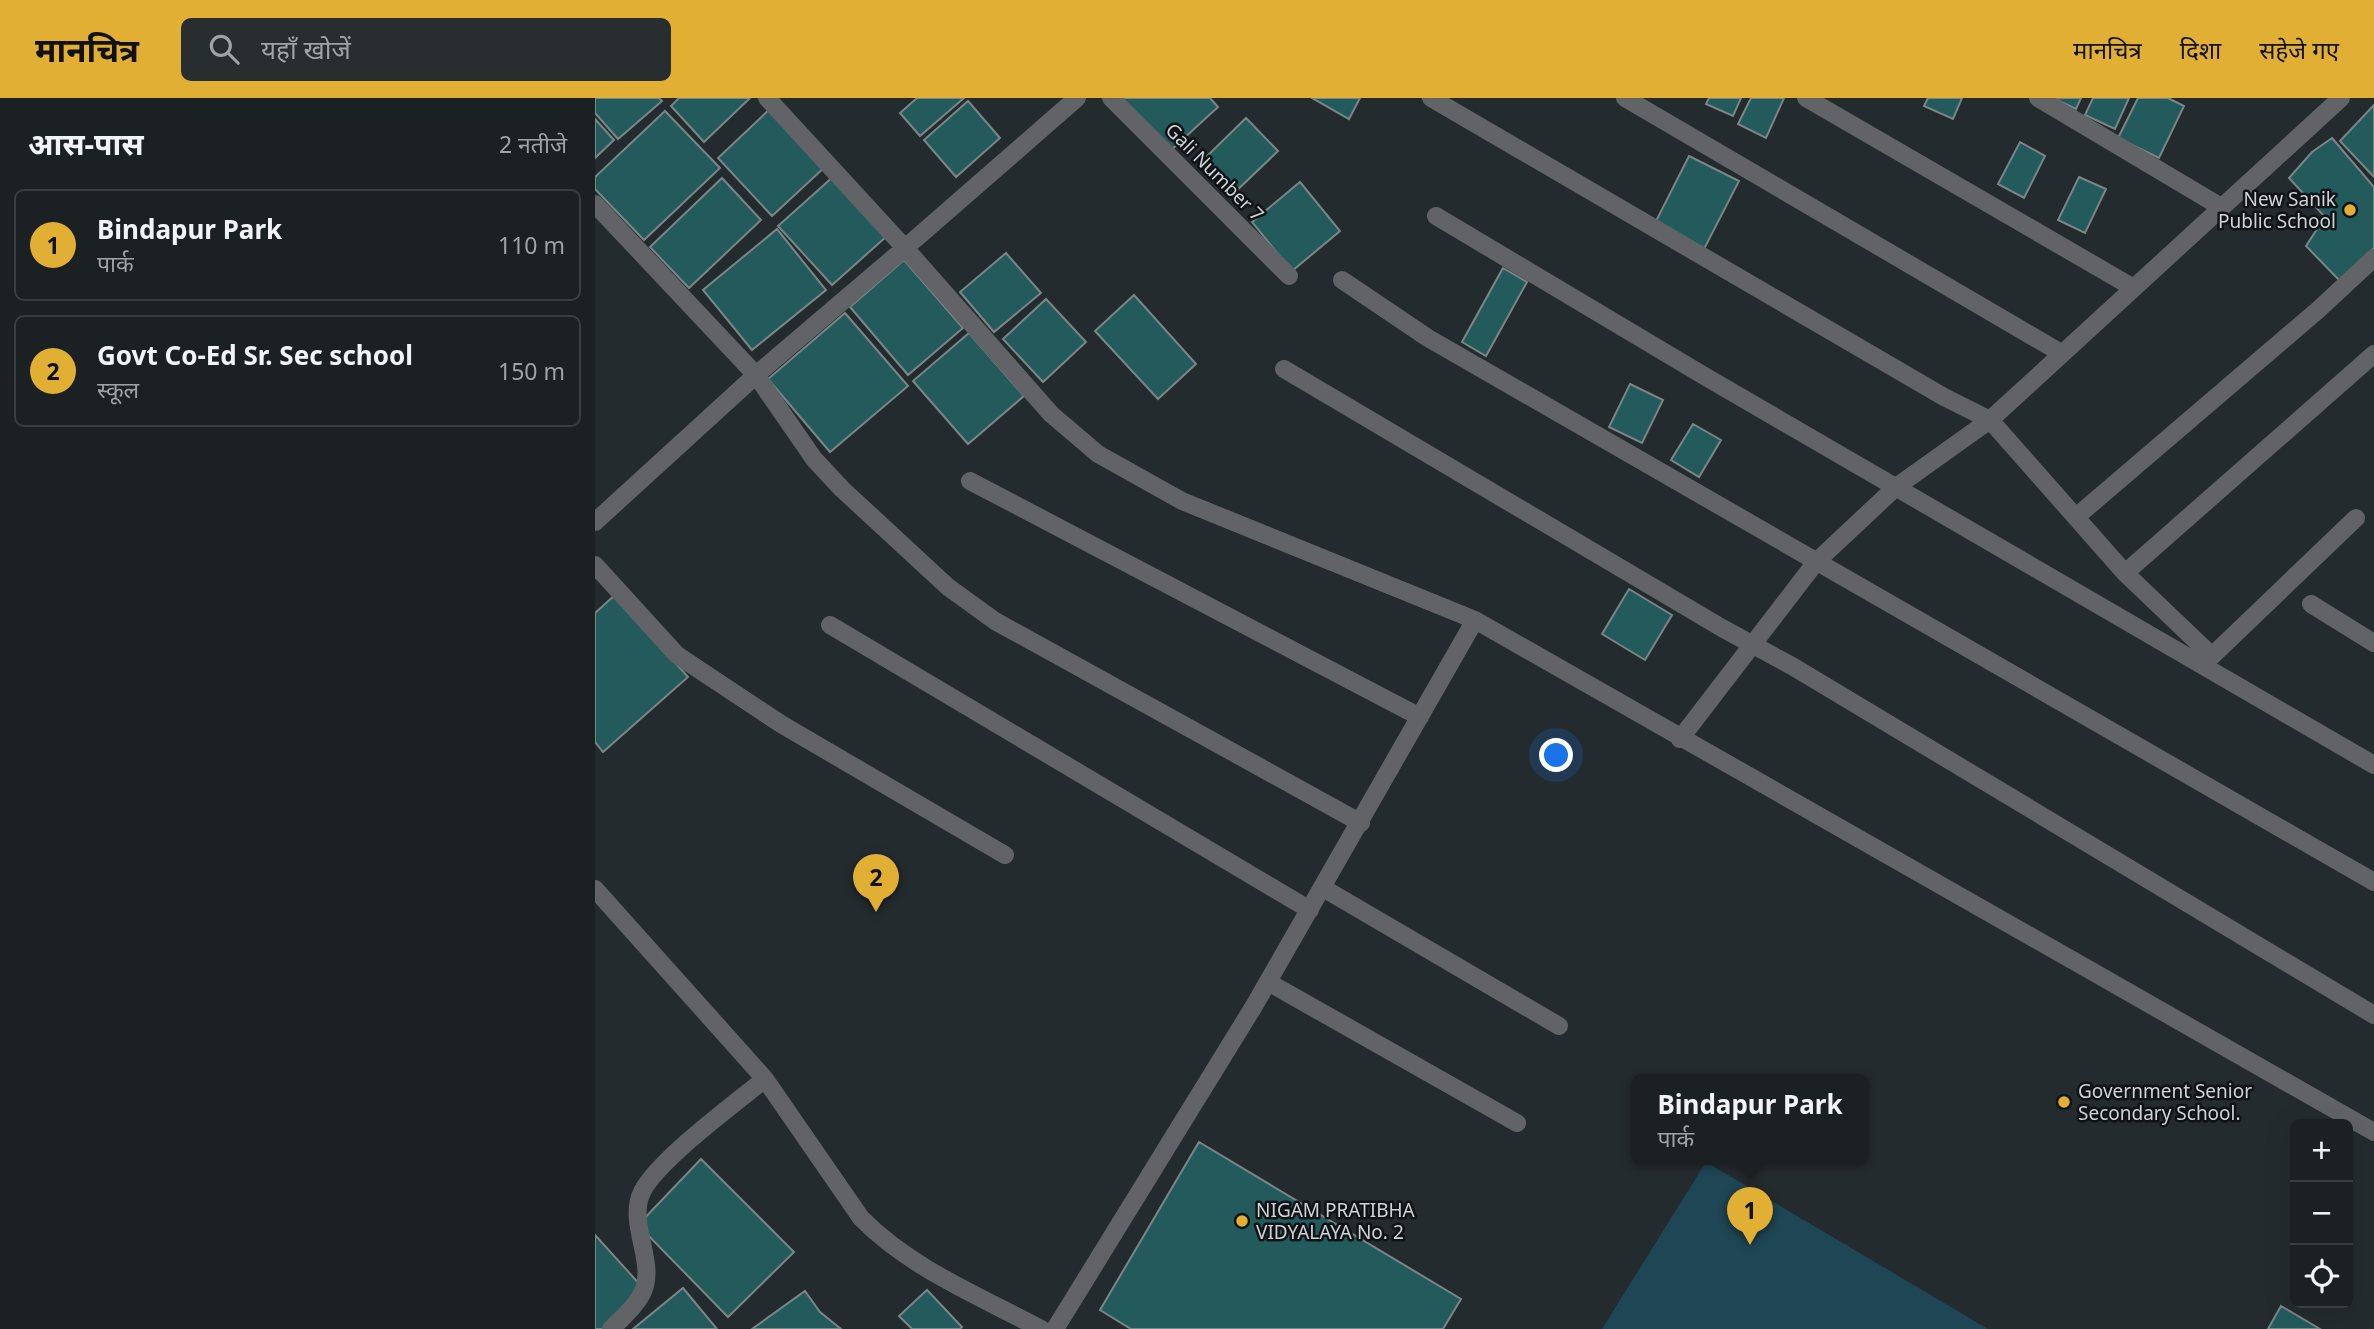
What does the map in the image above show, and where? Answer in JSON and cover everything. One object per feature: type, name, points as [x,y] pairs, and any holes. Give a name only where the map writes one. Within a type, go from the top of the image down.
[{"type":"street","points":[[767,98],[905,248],[1051,414],[1098,454],[1182,501],[1475,620],[2374,1132]]},
{"type":"street","points":[[595,522],[756,374],[1077,98]]},
{"type":"street","name":"Gali Number 7","points":[[1111,98],[1289,276]]},
{"type":"street","points":[[1431,98],[1944,397],[1990,420],[2125,573],[2212,656],[2356,518]]},
{"type":"street","points":[[1625,98],[2061,353]]},
{"type":"street","points":[[1806,98],[2132,287]]},
{"type":"street","points":[[2038,98],[2221,207]]},
{"type":"street","points":[[1680,739],[1816,562],[1896,487],[1990,420],[2341,98]]},
{"type":"street","points":[[595,204],[756,374],[814,459],[948,587],[995,621],[1361,822]]},
{"type":"street","points":[[1437,216],[2374,765]]},
{"type":"street","points":[[2076,517],[2318,310],[2374,258]]},
{"type":"street","points":[[1342,280],[1428,338],[2374,882]]},
{"type":"street","points":[[2125,573],[2374,354]]},
{"type":"street","points":[[1285,369],[2374,1015]]},
{"type":"street","points":[[970,481],[1420,717]]},
{"type":"street","points":[[595,565],[677,655],[781,724],[1005,855]]},
{"type":"street","points":[[2311,604],[2374,643]]},
{"type":"street","points":[[1055,1329],[1268,982],[1475,620]]},
{"type":"street","points":[[830,625],[1310,910]]},
{"type":"street","points":[[1323,888],[1559,1026]]},
{"type":"street","points":[[595,889],[765,1079],[861,1218],[878,1235],[944,1278],[1041,1329]]},
{"type":"street","points":[[1268,982],[1517,1123]]},
{"type":"street","points":[[611,1329],[644,1289],[646,1273],[638,1224],[641,1194],[656,1173],[765,1079]]},
{"type":"shaded area","points":[[1704,1165],[1711,1165],[1988,1329],[1602,1329]]},
{"type":"building","points":[[595,98],[659,98],[662,101],[618,139],[595,113]]},
{"type":"building","points":[[679,98],[750,98],[704,142],[671,106]]},
{"type":"building","points":[[917,98],[964,98],[920,136],[900,113]]},
{"type":"building","points":[[1119,98],[1210,98],[1218,107],[1169,152]]},
{"type":"building","points":[[1312,98],[1360,98],[1349,119]]},
{"type":"building","points":[[1709,98],[1741,98],[1733,116],[1706,104]]},
{"type":"building","points":[[1751,98],[1784,98],[1766,138],[1738,124]]},
{"type":"building","points":[[1928,98],[1962,98],[1953,119],[1924,106]]},
{"type":"building","points":[[2053,98],[2081,98],[2076,109]]},
{"type":"building","points":[[2093,98],[2129,98],[2115,129],[2085,115]]},
{"type":"building","points":[[2138,98],[2168,98],[2184,106],[2159,158],[2118,138]]},
{"type":"building","points":[[968,101],[1000,138],[956,177],[924,140]]},
{"type":"building","points":[[2374,105],[2374,177],[2340,141]]},
{"type":"building","points":[[772,107],[827,165],[772,216],[718,158]]},
{"type":"building","points":[[665,111],[720,168],[644,240],[595,189],[595,177]]},
{"type":"building","points":[[1246,118],[1278,151],[1231,196],[1200,163]]},
{"type":"building","points":[[595,119],[614,140],[595,158]]},
{"type":"building","points":[[2332,138],[2374,187],[2374,248],[2341,282],[2306,246],[2325,217],[2289,178],[2312,152]]},
{"type":"building","points":[[2020,142],[2045,156],[2024,198],[1998,184]]},
{"type":"building","points":[[1689,156],[1739,181],[1702,253],[1653,227]]},
{"type":"building","points":[[834,176],[887,236],[832,285],[778,226]]},
{"type":"building","points":[[2079,177],[2106,189],[2085,233],[2058,220]]},
{"type":"building","points":[[722,178],[761,220],[689,288],[650,247]]},
{"type":"building","points":[[1300,182],[1340,231],[1292,271],[1252,222]]},
{"type":"building","points":[[777,229],[826,290],[752,350],[703,290]]},
{"type":"building","points":[[1006,253],[1041,293],[994,332],[960,292]]},
{"type":"building","points":[[904,260],[963,328],[908,375],[850,307]]},
{"type":"building","points":[[1503,268],[1527,282],[1486,356],[1462,342]]},
{"type":"building","points":[[1134,295],[1196,364],[1158,399],[1095,331]]},
{"type":"building","points":[[1046,299],[1086,342],[1043,382],[1003,339]]},
{"type":"building","points":[[845,313],[908,386],[830,452],[768,379]]},
{"type":"building","points":[[969,333],[1024,396],[968,444],[913,381]]},
{"type":"building","points":[[1630,384],[1663,400],[1642,443],[1609,427]]},
{"type":"building","points":[[1693,424],[1721,440],[1699,477],[1671,460]]},
{"type":"building","points":[[1629,589],[1672,615],[1645,660],[1602,634]]},
{"type":"building","points":[[615,595],[688,677],[603,752],[595,742],[595,613]]},
{"type":"building","name":"NIGAM PRATIBHA VIDYALAYA No. 2","points":[[1199,1142],[1461,1299],[1443,1329],[1131,1329],[1100,1310]]},
{"type":"building","points":[[701,1159],[794,1252],[728,1317],[638,1225]]},
{"type":"building","points":[[595,1235],[643,1288],[606,1329],[595,1329]]},
{"type":"building","points":[[683,1288],[717,1329],[633,1329]]},
{"type":"building","points":[[927,1290],[962,1327],[960,1329],[912,1329],[899,1316]]},
{"type":"building","points":[[805,1291],[820,1312],[841,1329],[752,1329]]},
{"type":"building","points":[[2281,1306],[2320,1329],[2268,1329]]},
{"type":"place","name":"New Sanik Public School","points":[[2350,210]]},
{"type":"place","name":"Govt Co-Ed Sr. Sec school","points":[[876,912]]},
{"type":"place","name":"Government Senior Secondary School.","points":[[2064,1102]]},
{"type":"place","name":"NIGAM PRATIBHA VIDYALAYA No. 2","points":[[1242,1221]]},
{"type":"place","name":"Bindapur Park","points":[[1750,1245]]}]
